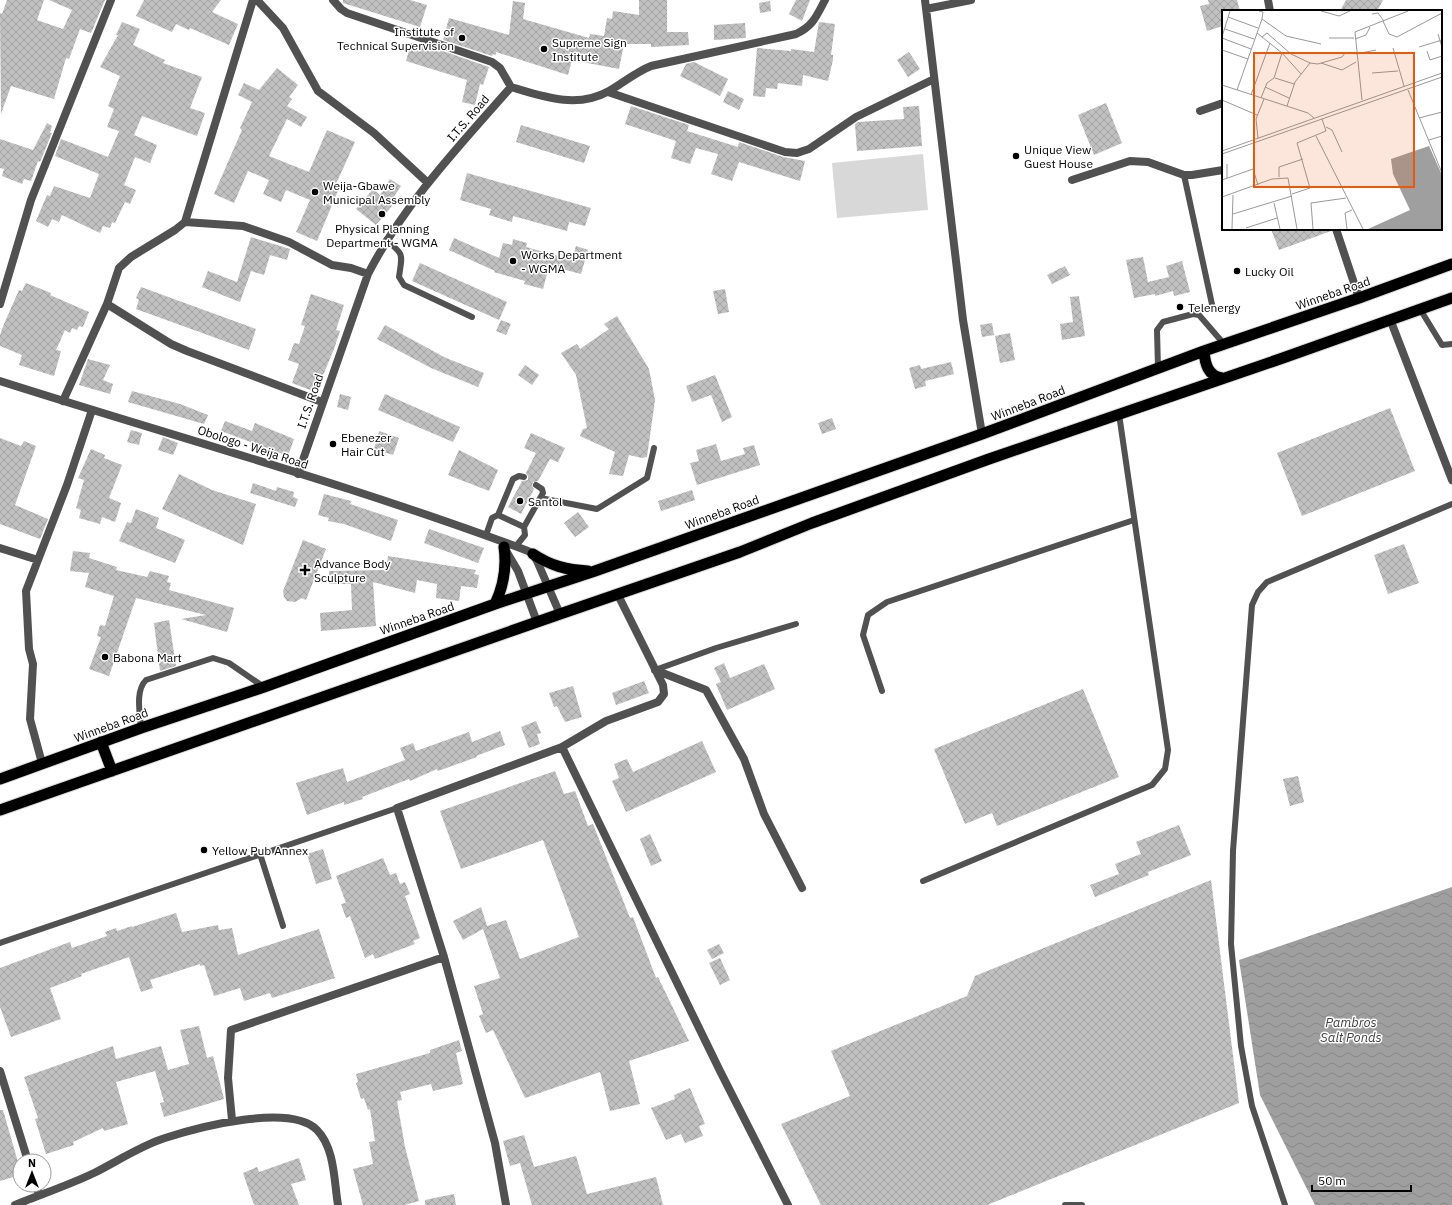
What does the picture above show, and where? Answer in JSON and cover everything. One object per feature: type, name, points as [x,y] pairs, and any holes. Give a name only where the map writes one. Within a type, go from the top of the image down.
[{"type":"highway","name":"Winneba Road","points":[[0,779],[101,742],[264,687],[494,604],[595,571],[982,434],[1204,351],[1359,298],[1452,264]]},
{"type":"highway","points":[[0,810],[740,552],[812,523],[989,458],[1452,298]]},
{"type":"highway","points":[[1204,351],[1208,369],[1216,377],[1222,378]]},
{"type":"highway","points":[[494,604],[500,594],[505,571],[500,543]]},
{"type":"highway","points":[[533,554],[560,568],[595,571]]},
{"type":"highway","points":[[101,742],[112,771]]},
{"type":"street","points":[[0,304],[31,200],[111,0]]},
{"type":"street","points":[[63,401],[107,304],[119,268],[131,257],[175,230],[185,222],[253,0]]},
{"type":"street","points":[[257,0],[283,28],[318,91],[374,133],[428,183]]},
{"type":"street","points":[[333,0],[347,13],[492,62],[500,68],[511,88],[564,101],[578,101],[608,92],[640,70],[651,66],[796,34],[807,29],[814,22],[825,0]]},
{"type":"street","points":[[971,0],[926,4],[963,320],[982,434]]},
{"type":"street","points":[[1268,0],[1270,10]]},
{"type":"street","points":[[608,92],[785,152],[797,153],[809,149],[868,110],[934,79]]},
{"type":"street","name":"I.T.S. Road","points":[[298,474],[368,274],[386,240],[428,183],[511,88]]},
{"type":"street","points":[[1200,111],[1222,103]]},
{"type":"street","points":[[1072,180],[1130,161],[1148,162],[1184,175],[1192,176],[1222,170]]},
{"type":"street","points":[[185,222],[243,226],[289,242],[332,265],[351,268],[368,274]]},
{"type":"street","points":[[1336,230],[1359,298]]},
{"type":"street","points":[[107,304],[181,349],[322,402]]},
{"type":"street","points":[[1390,319],[1452,480]]},
{"type":"street","name":"Obologo - Weija Road","points":[[0,381],[298,474],[486,535],[500,543],[516,546],[533,554]]},
{"type":"street","points":[[42,763],[30,719],[33,664],[29,649],[26,591],[67,485],[92,410]]},
{"type":"street","points":[[500,543],[518,571],[528,594],[537,622]]},
{"type":"street","points":[[0,548],[38,560]]},
{"type":"street","points":[[533,554],[560,614]]},
{"type":"street","points":[[506,1205],[495,1143],[444,957],[397,808],[562,747],[606,721],[658,702],[664,694],[663,685],[618,595]]},
{"type":"street","points":[[655,670],[706,690],[744,759],[764,814],[802,888]]},
{"type":"street","points":[[562,747],[699,1029],[788,1205]]},
{"type":"street","points":[[232,1120],[228,1078],[231,1030],[444,957]]},
{"type":"street","points":[[0,1071],[26,1153]]},
{"type":"street","points":[[15,1205],[92,1174],[164,1138],[232,1120],[295,1118],[310,1124],[319,1131],[330,1150],[338,1205]]},
{"type":"lane","points":[[1184,175],[1213,309]]},
{"type":"lane","points":[[386,240],[401,252],[402,257],[399,277],[404,285],[472,317]]},
{"type":"lane","points":[[1420,308],[1442,345],[1452,344]]},
{"type":"lane","points":[[1158,368],[1157,330],[1163,322],[1193,314],[1199,315],[1224,344]]},
{"type":"lane","points":[[923,881],[1152,785],[1165,769],[1168,750],[1119,414]]},
{"type":"lane","points":[[540,498],[597,509],[647,478],[654,448]]},
{"type":"lane","points":[[486,535],[492,518],[498,515],[514,479],[519,476],[524,478]]},
{"type":"lane","points":[[516,546],[525,535],[524,527],[540,498],[542,489],[536,485]]},
{"type":"lane","points":[[1285,1205],[1252,1106],[1241,1046],[1231,944],[1233,851],[1252,605],[1258,592],[1267,582],[1452,504]]},
{"type":"lane","points":[[498,515],[524,527]]},
{"type":"lane","points":[[882,691],[863,634],[868,615],[887,602],[1134,520]]},
{"type":"lane","points":[[655,670],[716,648],[796,624]]},
{"type":"lane","points":[[141,728],[140,690],[142,684],[146,680],[213,658],[228,663],[264,687]]},
{"type":"lane","points":[[0,943],[397,808]]},
{"type":"lane","points":[[260,854],[283,926]]},
{"type":"lane","points":[[1065,1205],[1082,1205]]},
{"type":"shaded area","points":[[923,154],[928,210],[837,218],[832,163]]},
{"type":"water","name":"Pambros Salt Ponds","points":[[1452,887],[1452,1205],[1315,1205],[1260,1095],[1239,960]]},
{"type":"building","points":[[7,0],[44,0],[37,20],[63,29],[72,10],[49,0],[105,0],[91,33],[80,29],[69,59],[66,58],[54,99],[11,86],[1,114],[0,13],[2,14]]},
{"type":"building","points":[[144,0],[221,0],[212,12],[238,24],[229,45],[190,28],[189,30],[176,24],[172,32],[136,16]]},
{"type":"building","points":[[343,0],[410,0],[427,5],[420,27],[343,3]]},
{"type":"building","points":[[639,0],[667,0],[667,32],[688,32],[689,45],[651,47],[651,44],[624,44],[619,69],[572,60],[568,75],[496,52],[496,55],[493,54],[492,56],[443,40],[449,18],[509,35],[513,1],[525,3],[523,19],[589,38],[590,34],[604,36],[607,18],[612,19],[613,11],[639,15]]},
{"type":"building","points":[[796,0],[810,0],[802,21],[789,14]]},
{"type":"building","points":[[1208,0],[1237,0],[1240,10],[1222,10],[1222,26],[1207,31],[1200,6],[1209,4]]},
{"type":"building","points":[[1346,0],[1383,0],[1378,10],[1341,10]]},
{"type":"building","points":[[770,1],[771,11],[760,13],[759,3]]},
{"type":"building","points":[[122,22],[140,29],[133,45],[165,60],[163,63],[202,77],[190,108],[205,113],[197,136],[142,116],[134,135],[157,145],[150,163],[135,157],[124,185],[136,190],[130,204],[125,202],[115,223],[112,222],[110,228],[103,226],[100,233],[62,215],[59,222],[52,219],[48,227],[36,221],[47,195],[50,196],[54,186],[90,198],[99,174],[55,156],[61,139],[108,157],[119,131],[107,127],[114,109],[108,106],[120,76],[100,67],[118,35],[116,35]]},
{"type":"building","points":[[819,22],[835,24],[831,55],[833,55],[833,60],[828,81],[803,75],[802,86],[778,83],[777,89],[766,88],[765,97],[753,96],[757,48],[791,51],[791,49],[814,52]]},
{"type":"building","points":[[745,23],[746,38],[714,40],[714,25]]},
{"type":"building","points":[[411,43],[439,52],[440,50],[489,67],[483,85],[480,84],[475,105],[462,102],[467,80],[406,61]]},
{"type":"building","points":[[909,52],[920,69],[908,77],[897,60]]},
{"type":"building","points":[[694,62],[728,79],[720,96],[680,76],[686,64]]},
{"type":"building","points":[[277,68],[298,85],[289,97],[292,99],[287,106],[307,117],[301,127],[287,119],[269,156],[309,172],[327,130],[355,142],[336,184],[340,186],[317,241],[296,232],[310,200],[286,190],[281,202],[263,194],[269,180],[248,171],[234,203],[214,194],[242,130],[240,128],[252,102],[238,95],[244,83],[259,90]]},
{"type":"building","points":[[728,91],[744,99],[739,110],[723,102]]},
{"type":"building","points":[[1106,103],[1122,143],[1094,155],[1078,115]]},
{"type":"building","points":[[631,106],[689,125],[687,131],[738,147],[739,142],[783,157],[805,161],[800,181],[739,162],[732,181],[711,174],[718,154],[696,148],[690,164],[671,158],[676,141],[625,124]]},
{"type":"building","points":[[919,106],[922,146],[857,151],[855,124],[858,122],[904,119],[903,107]]},
{"type":"building","points":[[47,123],[52,126],[50,133],[52,133],[40,162],[38,161],[31,181],[24,179],[22,184],[2,176],[4,169],[0,168],[0,139],[33,150]]},
{"type":"building","points":[[521,125],[590,146],[584,163],[516,142]]},
{"type":"building","points":[[467,173],[591,208],[585,226],[569,222],[567,231],[513,216],[512,222],[489,215],[491,209],[460,200]]},
{"type":"building","points":[[390,179],[401,186],[390,203],[392,206],[376,225],[356,209],[373,189],[380,195]]},
{"type":"building","points":[[1271,230],[1331,230],[1331,231],[1279,250]]},
{"type":"building","points":[[251,237],[290,249],[287,260],[270,255],[264,275],[251,271],[240,302],[202,287],[208,271],[237,282]]},
{"type":"building","points":[[454,238],[499,258],[503,243],[512,245],[513,239],[527,243],[526,247],[572,260],[576,246],[588,250],[581,274],[562,269],[561,274],[548,270],[543,289],[524,284],[525,281],[494,272],[495,271],[449,250]]},
{"type":"building","points":[[1143,257],[1148,282],[1169,277],[1166,266],[1182,261],[1190,292],[1174,296],[1173,291],[1155,296],[1155,294],[1134,298],[1126,260]]},
{"type":"building","points":[[420,263],[507,302],[499,320],[412,281]]},
{"type":"building","points":[[1065,266],[1070,275],[1052,284],[1047,275]]},
{"type":"building","points":[[26,283],[51,293],[50,295],[89,312],[83,327],[79,326],[77,330],[72,328],[70,333],[65,330],[56,350],[61,351],[54,376],[19,365],[22,355],[0,346],[0,335],[4,324],[19,290],[22,291]]},
{"type":"building","points":[[141,287],[256,329],[249,350],[136,309],[139,300],[136,298]]},
{"type":"building","points":[[725,289],[729,312],[718,314],[713,291]]},
{"type":"building","points":[[311,294],[344,305],[336,330],[340,331],[334,349],[324,373],[320,380],[317,379],[313,391],[292,383],[299,364],[288,360],[294,343],[299,344],[305,326],[301,325]]},
{"type":"building","points":[[1079,296],[1085,336],[1062,340],[1060,324],[1073,322],[1070,297]]},
{"type":"building","points":[[617,316],[649,369],[655,400],[647,457],[642,458],[629,455],[623,476],[609,474],[615,452],[580,436],[583,429],[587,428],[576,375],[561,353],[577,344],[580,349],[609,329],[604,324]]},
{"type":"building","points":[[501,320],[511,324],[506,335],[496,331]]},
{"type":"building","points":[[992,323],[994,335],[982,337],[980,325]]},
{"type":"building","points":[[385,325],[446,358],[484,373],[478,387],[431,368],[377,339]]},
{"type":"building","points":[[1010,333],[1015,360],[1000,363],[995,336]]},
{"type":"building","points":[[88,359],[110,365],[103,380],[113,384],[110,394],[79,385]]},
{"type":"building","points":[[951,362],[954,374],[925,381],[926,386],[915,389],[909,368],[920,365],[921,369]]},
{"type":"building","points":[[525,365],[539,375],[532,385],[518,375]]},
{"type":"building","points":[[715,375],[732,417],[722,422],[711,395],[692,402],[686,386]]},
{"type":"building","points":[[132,391],[180,404],[208,415],[204,424],[128,402]]},
{"type":"building","points":[[340,394],[351,397],[348,410],[337,407]]},
{"type":"building","points":[[385,394],[460,427],[453,442],[378,410]]},
{"type":"building","points":[[1390,408],[1415,471],[1302,516],[1277,453]]},
{"type":"building","points":[[832,418],[836,429],[822,434],[818,423]]},
{"type":"building","points":[[225,421],[252,431],[255,423],[294,439],[288,456],[221,431]]},
{"type":"building","points":[[131,430],[142,433],[139,445],[127,442]]},
{"type":"building","points":[[379,431],[399,438],[393,455],[374,449]]},
{"type":"building","points":[[531,433],[565,448],[558,462],[550,459],[538,481],[533,482],[532,485],[534,489],[521,514],[508,507],[522,481],[528,480],[526,473],[536,453],[524,448]]},
{"type":"building","points":[[163,437],[178,443],[173,455],[158,450]]},
{"type":"building","points":[[0,438],[21,446],[24,441],[36,446],[15,505],[48,519],[40,539],[0,524]]},
{"type":"building","points":[[716,444],[721,461],[745,454],[743,448],[754,445],[760,465],[697,485],[690,463],[699,461],[696,450]]},
{"type":"building","points":[[91,449],[105,455],[104,458],[122,465],[109,498],[121,503],[115,522],[102,517],[100,524],[79,518],[81,510],[76,508],[84,480],[78,478]]},
{"type":"building","points":[[459,450],[498,470],[489,491],[448,475]]},
{"type":"building","points":[[179,474],[212,490],[256,504],[243,545],[162,509]]},
{"type":"building","points":[[253,483],[276,491],[277,487],[294,492],[293,497],[298,499],[295,507],[250,493]]},
{"type":"building","points":[[692,490],[695,500],[661,511],[658,501]]},
{"type":"building","points":[[324,494],[351,501],[350,504],[398,520],[391,541],[344,524],[328,521],[329,518],[318,515]]},
{"type":"building","points":[[136,509],[159,518],[156,528],[185,540],[175,563],[119,541],[127,522],[131,523]]},
{"type":"building","points":[[578,512],[589,527],[575,537],[564,523]]},
{"type":"building","points":[[429,529],[484,548],[478,563],[424,543]]},
{"type":"building","name":"Advance Body Sculpture","points":[[303,540],[326,549],[306,600],[302,598],[295,602],[287,601],[284,597],[283,591]]},
{"type":"building","points":[[1404,544],[1419,583],[1388,594],[1374,555]]},
{"type":"building","points":[[73,551],[90,553],[89,558],[117,567],[116,570],[147,577],[150,571],[169,576],[167,582],[171,583],[169,590],[234,608],[227,632],[181,619],[206,615],[136,598],[109,676],[89,669],[101,637],[97,636],[100,625],[105,626],[114,596],[85,587],[89,573],[70,571]]},
{"type":"building","points":[[388,556],[476,570],[474,574],[479,575],[477,588],[461,586],[459,601],[436,598],[437,584],[417,580],[415,593],[373,582],[376,626],[321,631],[320,613],[352,610],[351,584],[329,584],[329,571],[386,570]]},
{"type":"building","points":[[169,620],[176,666],[160,671],[154,623]]},
{"type":"building","points":[[724,663],[730,678],[764,664],[775,689],[727,710],[716,684],[721,682],[714,668]]},
{"type":"building","points":[[644,681],[649,693],[616,705],[612,693]]},
{"type":"building","points":[[573,686],[582,717],[565,722],[557,706],[554,707],[549,693]]},
{"type":"building","points":[[1083,689],[1119,777],[997,826],[992,813],[965,824],[934,749]]},
{"type":"building","points":[[536,721],[541,733],[537,734],[540,744],[529,748],[521,727]]},
{"type":"building","points":[[500,731],[505,745],[438,771],[437,769],[410,781],[409,779],[362,797],[363,799],[344,805],[344,802],[307,815],[296,783],[343,768],[347,782],[405,760],[400,748],[413,743],[416,751],[469,732],[472,742]]},
{"type":"building","points":[[702,741],[716,772],[626,812],[612,781],[619,778],[614,764],[627,759],[633,772]]},
{"type":"building","points":[[555,771],[564,794],[575,791],[588,826],[593,824],[630,918],[633,917],[656,978],[658,977],[689,1041],[629,1061],[640,1104],[610,1111],[600,1072],[525,1098],[493,1030],[486,1033],[479,1016],[483,1014],[474,986],[500,978],[483,929],[463,940],[453,921],[481,907],[487,926],[506,920],[520,959],[579,937],[543,840],[461,869],[440,811]]},
{"type":"building","points":[[1298,776],[1304,802],[1290,806],[1283,779]]},
{"type":"building","points":[[1179,825],[1191,855],[1148,872],[1149,875],[1095,897],[1090,885],[1119,874],[1115,864],[1141,854],[1136,842]]},
{"type":"building","points":[[650,834],[662,861],[651,866],[640,839]]},
{"type":"building","points":[[323,849],[332,879],[316,884],[307,854]]},
{"type":"building","points":[[383,858],[390,875],[396,873],[400,884],[405,882],[410,894],[405,896],[420,938],[413,941],[415,944],[375,959],[373,954],[365,958],[350,916],[346,918],[341,904],[346,903],[336,876]]},
{"type":"building","points":[[1211,880],[1239,1103],[987,1205],[821,1205],[781,1124],[850,1096],[831,1051],[967,996],[975,976]]},
{"type":"building","points":[[176,913],[182,932],[218,925],[219,930],[232,928],[238,955],[319,929],[335,978],[272,998],[270,993],[244,1001],[240,988],[214,996],[204,965],[200,966],[200,964],[150,980],[153,988],[141,992],[129,957],[81,974],[82,976],[50,988],[61,1019],[11,1037],[0,1007],[0,968],[70,942],[72,948],[107,936],[105,932],[116,928],[117,931]]},
{"type":"building","points":[[719,944],[724,953],[712,959],[707,950]]},
{"type":"building","points":[[720,958],[730,980],[720,985],[709,963]]},
{"type":"building","points":[[199,1026],[207,1058],[213,1056],[224,1099],[164,1117],[160,1103],[164,1102],[155,1071],[116,1082],[128,1124],[104,1131],[103,1128],[73,1142],[74,1145],[46,1153],[35,1119],[38,1118],[24,1077],[113,1046],[116,1059],[161,1046],[168,1070],[189,1064],[180,1030]]},
{"type":"building","points":[[459,1040],[462,1051],[456,1053],[463,1084],[433,1091],[431,1084],[400,1092],[402,1100],[397,1101],[405,1147],[419,1201],[404,1205],[363,1205],[353,1169],[373,1164],[369,1142],[375,1141],[370,1109],[368,1110],[364,1098],[361,1099],[356,1083],[358,1082],[356,1074],[430,1053],[430,1050]]},
{"type":"building","points":[[690,1088],[705,1124],[699,1126],[703,1136],[685,1143],[681,1134],[666,1140],[651,1108],[675,1099],[674,1095]]},
{"type":"building","points":[[0,1110],[3,1110],[15,1153],[12,1153],[12,1177],[0,1181]]},
{"type":"building","points":[[524,1135],[534,1167],[576,1156],[587,1194],[656,1177],[663,1205],[532,1205],[520,1163],[510,1166],[503,1141]]},
{"type":"building","points":[[299,1158],[306,1180],[291,1184],[299,1205],[254,1205],[243,1173],[257,1167],[259,1172]]},
{"type":"building","points":[[454,1194],[456,1205],[425,1205],[425,1200]]},
{"type":"place","name":"Institute of Technical Supervision","points":[[462,38]]},
{"type":"place","name":"Supreme Sign Institute","points":[[544,49]]},
{"type":"place","name":"Unique View Guest House","points":[[1016,156]]},
{"type":"place","name":"Weija-Gbawe Municipal Assembly","points":[[315,192]]},
{"type":"place","name":"Physical Planning Department - WGMA","points":[[382,214]]},
{"type":"place","name":"Works Department - WGMA","points":[[513,261]]},
{"type":"place","name":"Lucky Oil","points":[[1237,271]]},
{"type":"place","name":"Telenergy","points":[[1180,307]]},
{"type":"place","name":"Ebenezer Hair Cut","points":[[333,444]]},
{"type":"place","name":"Santol","points":[[520,501]]},
{"type":"place","name":"Advance Body Sculpture","points":[[305,570]]},
{"type":"place","name":"Babona Mart","points":[[105,657]]},
{"type":"place","name":"Yellow Pub Annex","points":[[204,850]]}]
